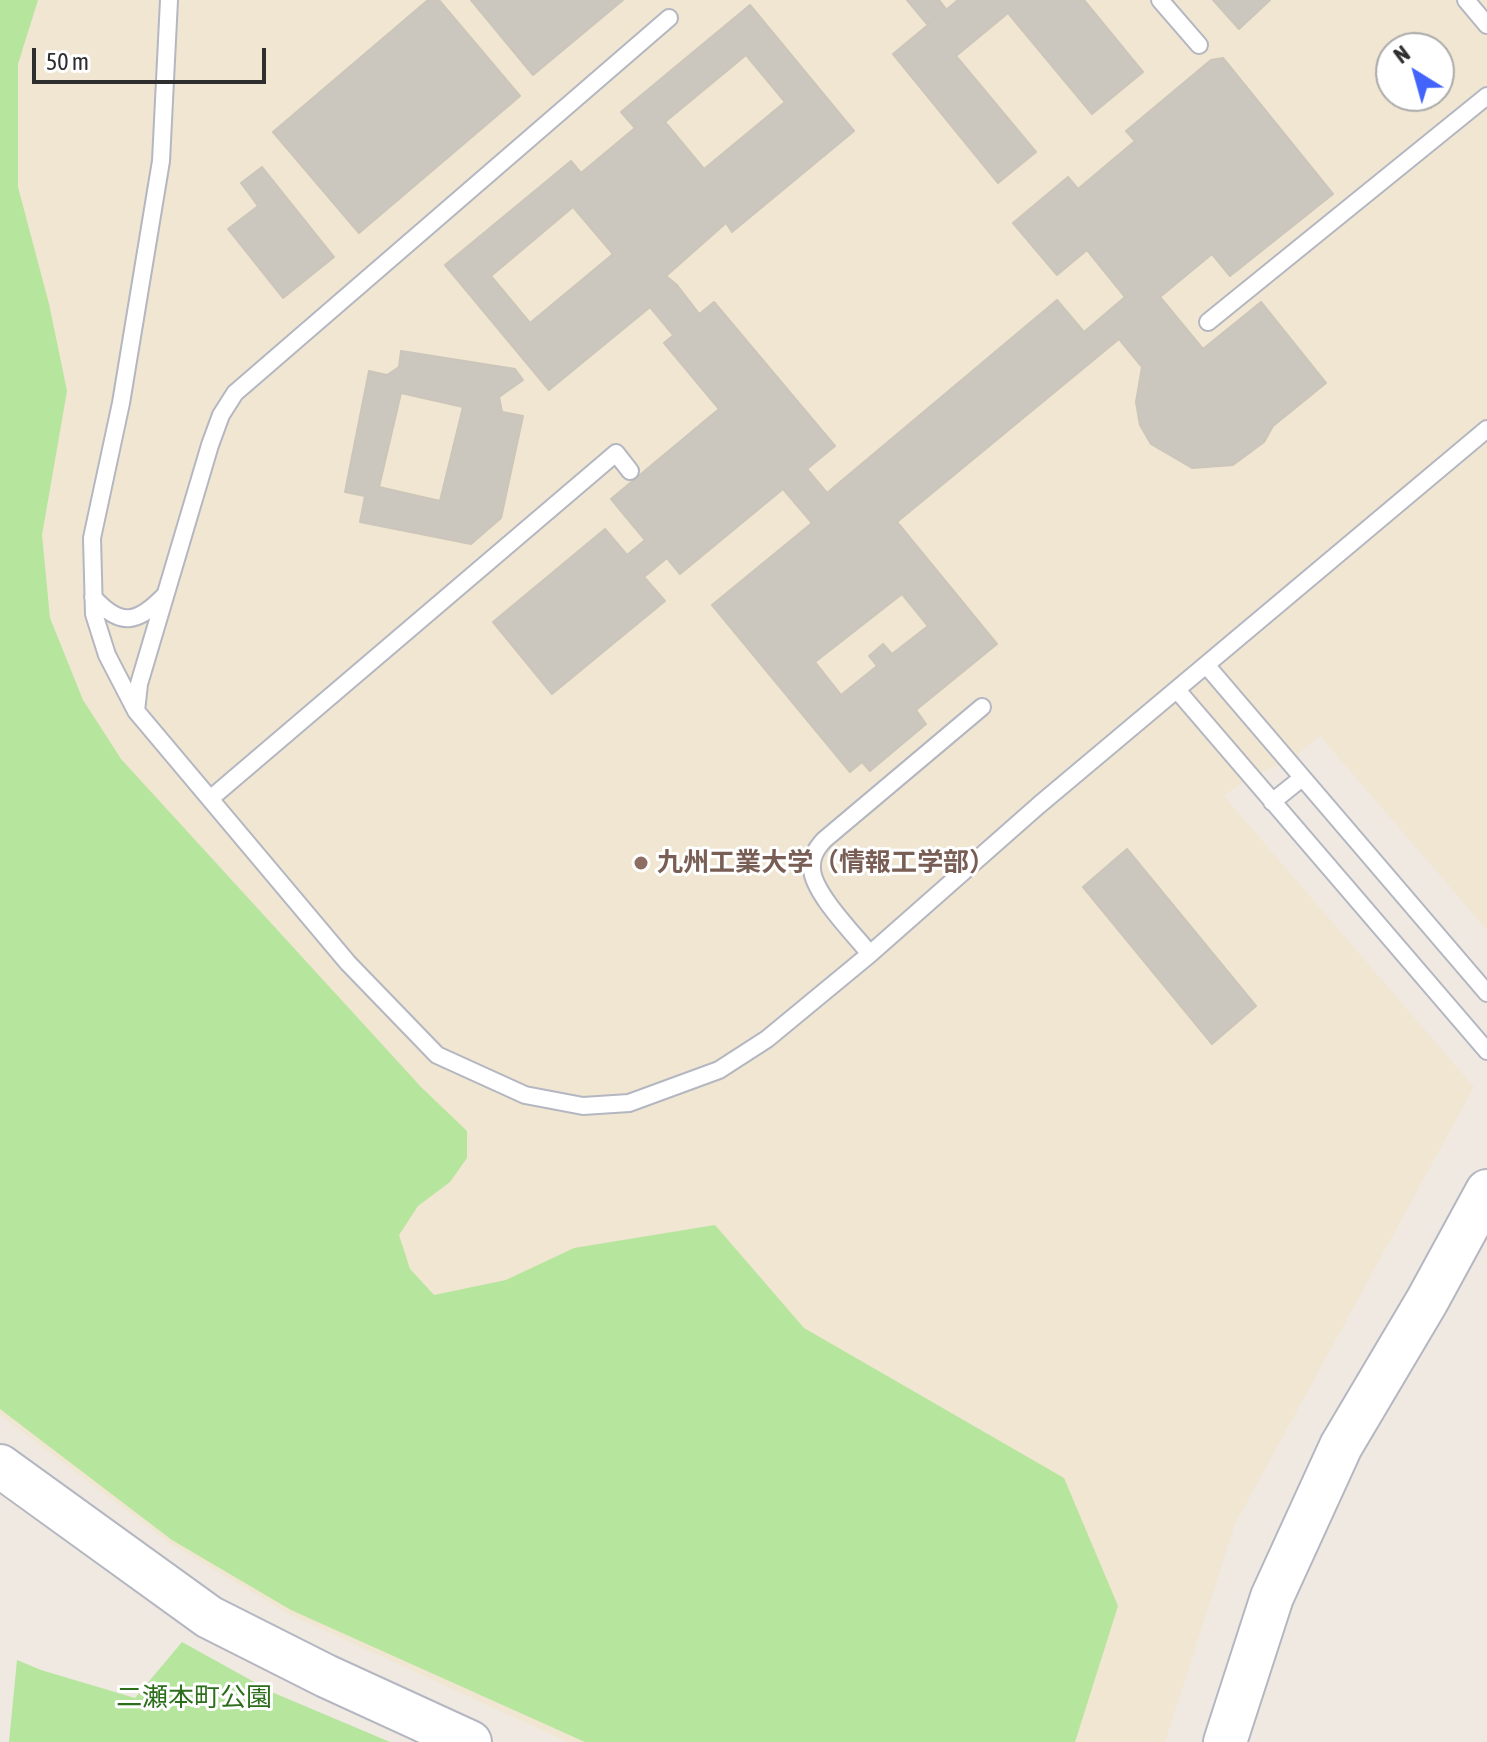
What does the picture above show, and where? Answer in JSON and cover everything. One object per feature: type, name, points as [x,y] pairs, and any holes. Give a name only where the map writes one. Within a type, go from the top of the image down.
[{"type":"street","points":[[1225,1742],[1272,1597],[1341,1446],[1427,1301],[1487,1191]]},
{"type":"street","points":[[0,1466],[209,1617],[326,1676],[470,1742]]},
{"type":"lane","points":[[169,0],[161,161],[121,403],[92,538],[94,614],[107,655],[136,711],[348,963],[437,1055],[525,1095],[583,1106],[629,1103],[719,1070],[767,1039],[870,954],[1039,805],[1487,429]]},
{"type":"lane","points":[[1160,0],[1199,45]]},
{"type":"lane","points":[[1466,0],[1487,25]]},
{"type":"lane","points":[[136,711],[139,684],[210,445],[221,415],[235,393],[669,18]]},
{"type":"lane","points":[[1208,322],[1487,96]]},
{"type":"lane","points":[[210,799],[616,453],[630,471]]},
{"type":"lane","points":[[93,597],[118,619],[135,618],[151,611],[166,595]]},
{"type":"lane","points":[[1207,666],[1487,993]]},
{"type":"lane","points":[[1177,690],[1487,1051]]},
{"type":"lane","points":[[870,954],[819,889],[812,871],[814,853],[824,840],[982,707]]},
{"type":"lane","points":[[1272,802],[1302,778]]},
{"type":"shaded area","name":"九州工業大学（情報工学部）","points":[[0,0],[1487,0],[1487,930],[1320,736],[1288,762],[1250,776],[1224,796],[1474,1087],[1235,1524],[1165,1742],[568,1742],[289,1614],[171,1544],[0,1415]]},
{"type":"green space","points":[[0,0],[38,0],[18,64],[18,187],[49,304],[67,391],[42,535],[50,618],[83,700],[121,759],[421,1087],[467,1131],[467,1158],[450,1182],[418,1206],[399,1235],[410,1269],[434,1295],[506,1280],[574,1248],[715,1225],[804,1328],[1064,1478],[1118,1606],[1075,1742],[585,1742],[291,1610],[172,1540],[0,1409]]},
{"type":"green space","name":"二瀬本町公園","points":[[182,1642],[274,1693],[390,1742],[9,1742],[17,1660],[135,1698]]},
{"type":"building","points":[[428,0],[439,0],[520,96],[359,233],[273,132]]},
{"type":"building","points":[[471,0],[623,0],[533,75]]},
{"type":"building","points":[[907,0],[939,0],[946,9],[927,24]]},
{"type":"building","points":[[958,0],[1084,0],[1143,72],[1092,114],[1008,13],[956,56],[1036,152],[998,183],[893,54]]},
{"type":"building","points":[[1213,0],[1270,0],[1239,29]]},
{"type":"building","points":[[750,5],[854,131],[732,232],[726,223],[666,276],[677,285],[549,390],[445,265],[571,161],[581,173],[635,128],[621,112]],"holes":[[[746,55],[785,102],[704,169],[665,122]],[[573,207],[613,254],[530,323],[491,276]]]},
{"type":"building","points":[[1223,58],[1333,194],[1230,276],[1212,254],[1160,297],[1203,349],[1261,302],[1326,383],[1273,426],[1264,442],[1233,465],[1192,468],[1151,444],[1140,425],[1136,402],[1142,367],[1119,339],[897,522],[997,644],[916,710],[926,724],[870,771],[862,762],[850,772],[712,605],[812,523],[783,489],[680,574],[667,558],[644,577],[665,601],[552,694],[493,622],[605,529],[627,555],[645,540],[611,499],[719,409],[664,343],[714,302],[835,446],[807,469],[827,493],[1057,300],[1084,332],[1125,297],[1087,250],[1057,275],[1013,223],[1068,177],[1078,189],[1135,141],[1126,131],[1211,60]],"holes":[[[902,594],[928,626],[892,654],[883,644],[869,656],[877,666],[841,695],[815,662]]]},
{"type":"building","points":[[262,167],[334,257],[283,298],[228,229],[258,206],[241,183]]},
{"type":"building","points":[[677,285],[700,315],[674,336],[650,307]]},
{"type":"building","points":[[401,351],[515,369],[523,380],[499,397],[502,412],[523,416],[501,518],[471,544],[360,522],[365,496],[345,492],[369,371],[387,375],[399,367]],"holes":[[[401,393],[463,407],[440,501],[379,487]]]},
{"type":"building","points":[[1127,849],[1256,1006],[1212,1044],[1083,887]]},
{"type":"place","name":"九州工業大学（情報工学部）","points":[[641,863]]}]
